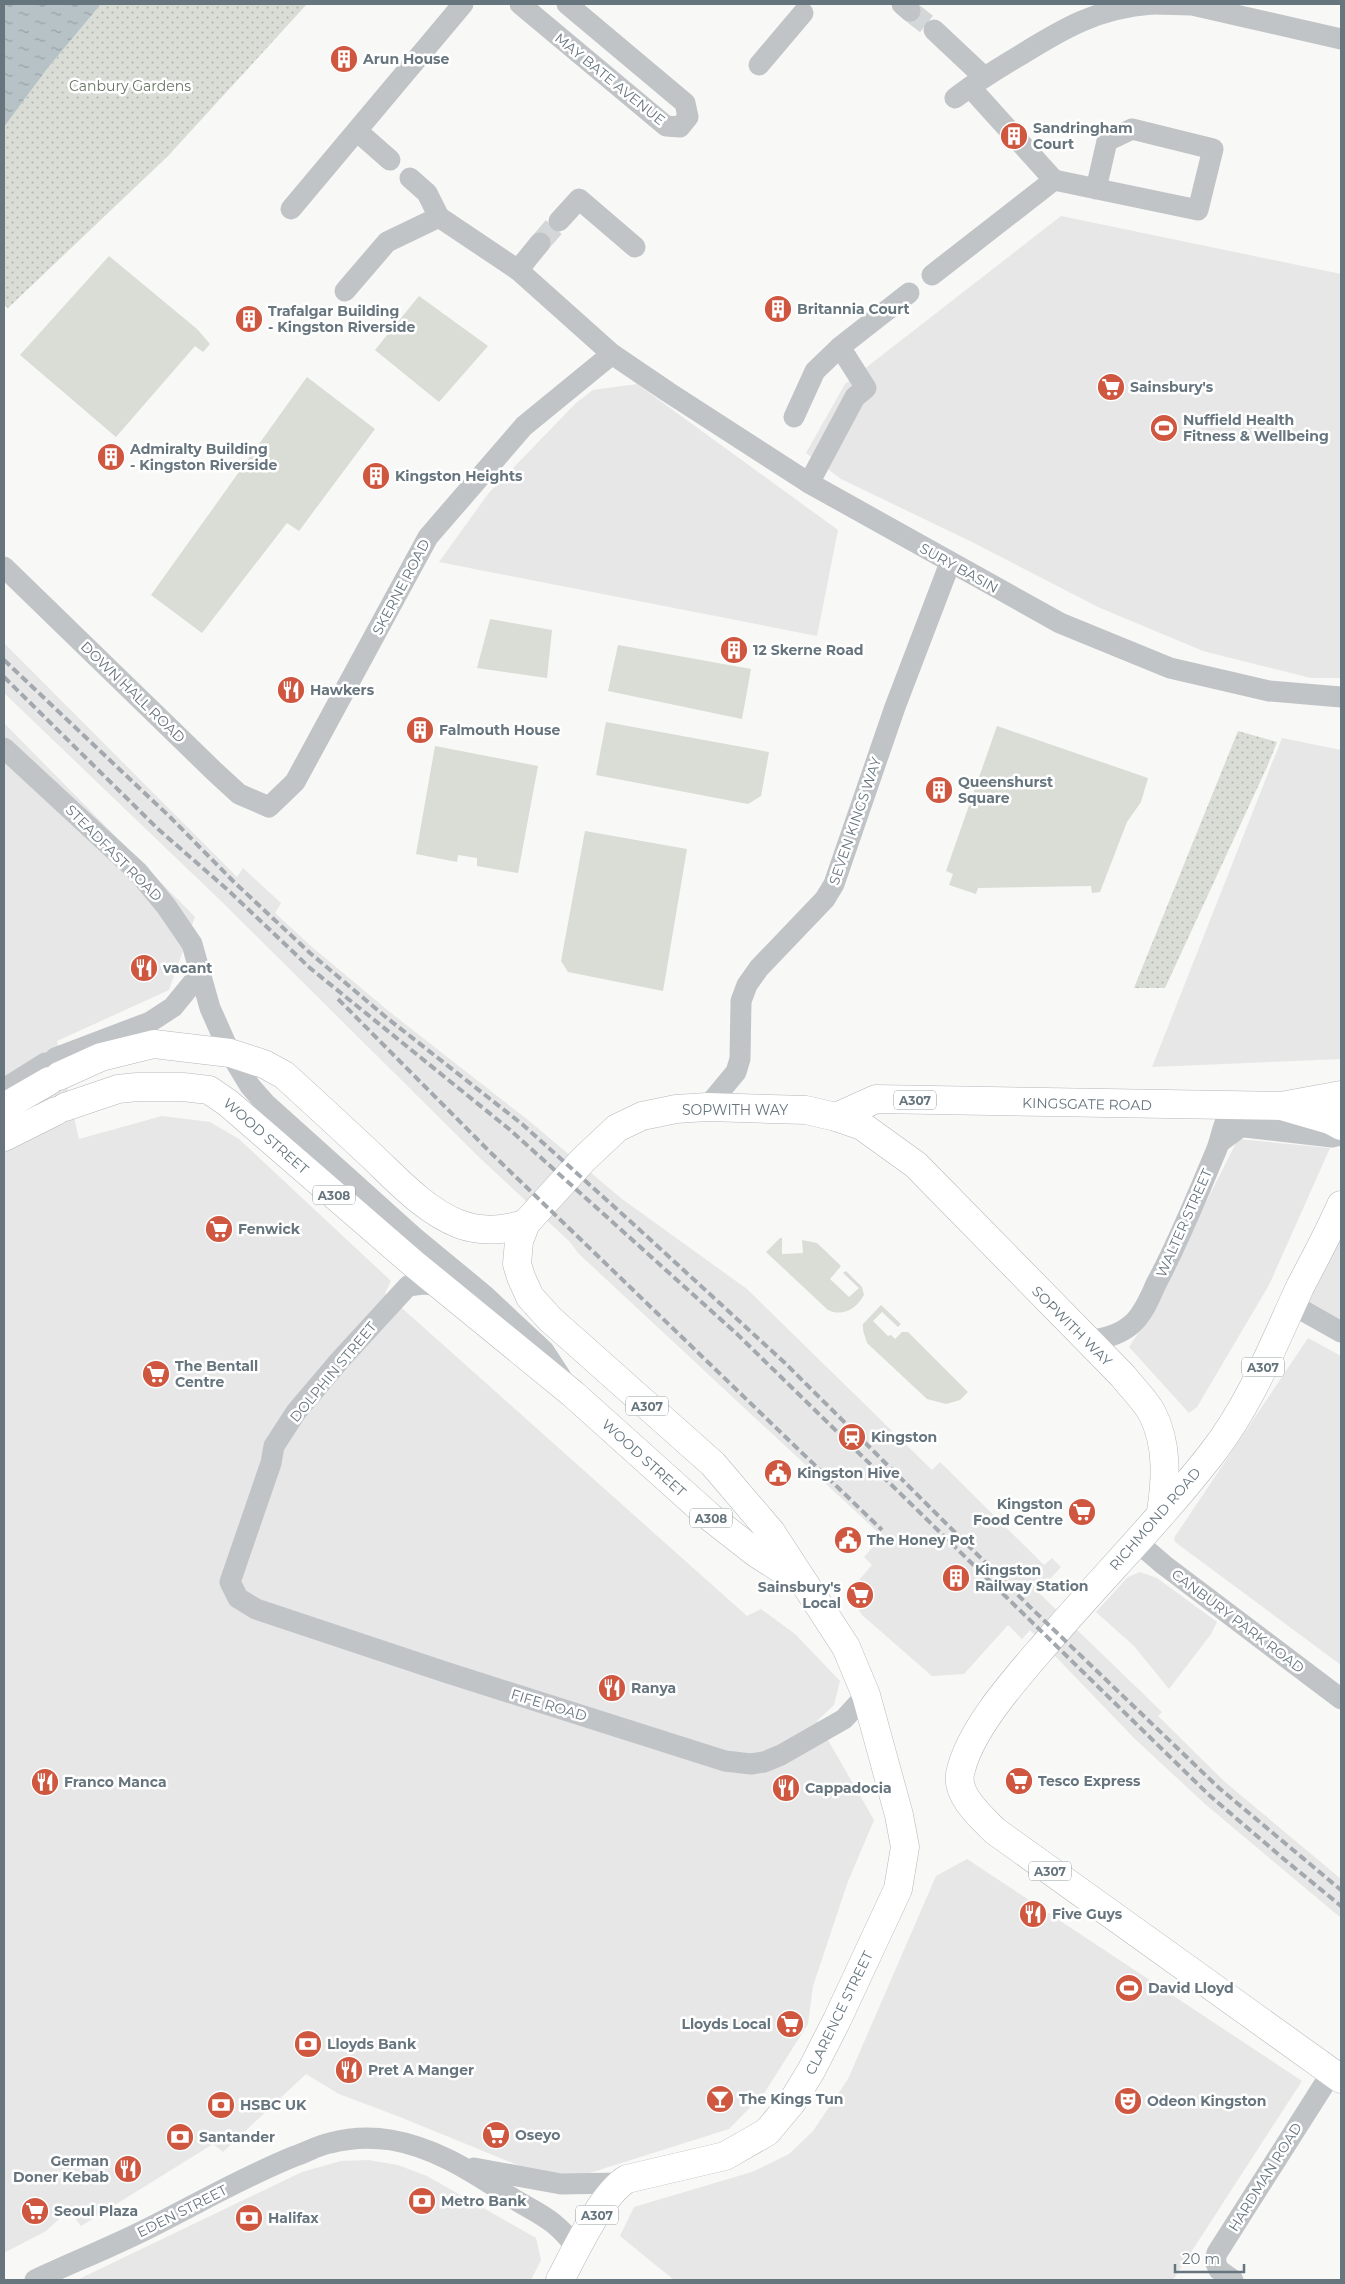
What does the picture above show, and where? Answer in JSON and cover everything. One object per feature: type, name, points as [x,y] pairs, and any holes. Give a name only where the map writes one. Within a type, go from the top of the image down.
[{"type":"main road","points":[[7,1099],[52,1069],[154,1044],[230,1054],[264,1064],[284,1074],[410,1192],[433,1209],[460,1224],[494,1230],[511,1229],[526,1222]]},
{"type":"main road","name":"WOOD STREET","points":[[4,1137],[61,1109],[118,1089],[183,1087],[209,1090],[228,1103],[414,1264],[573,1394],[710,1517],[756,1553],[804,1584],[846,1647],[866,1696],[899,1815]]},
{"type":"main road","name":"KINGSGATE ROAD","points":[[836,1117],[876,1099],[1281,1106],[1341,1095]]},
{"type":"main road","points":[[1281,1106],[1330,1120],[1341,1126]]},
{"type":"main road","name":"SOPWITH WAY","points":[[804,1584],[771,1532],[712,1464],[550,1319],[530,1297],[517,1264],[519,1241],[526,1222],[583,1160],[618,1128],[642,1116],[676,1109],[707,1107],[806,1110],[836,1117],[862,1126],[916,1165],[1123,1376],[1151,1412],[1163,1445],[1166,1478],[1161,1512]]},
{"type":"main road","name":"RICHMOND ROAD","points":[[1336,2075],[995,1830],[978,1814],[965,1795],[960,1775],[970,1744],[992,1710],[1022,1671],[1213,1452],[1230,1428],[1293,1305],[1341,1205]]},
{"type":"main road","name":"CLARENCE STREET","points":[[620,2183],[627,2179],[725,2156],[767,2132],[792,2102],[812,2071],[898,1889],[904,1847],[899,1815]]},
{"type":"main road","name":"A307","points":[[560,2280],[597,2214],[620,2183]]},
{"type":"street","points":[[291,209],[463,4]]},
{"type":"street","name":"MAY BATE AVENUE","points":[[520,4],[666,126],[680,126],[688,117],[685,103],[567,4]]},
{"type":"street","points":[[970,87],[1065,27],[1112,10],[1152,4],[1192,4],[1341,39]]},
{"type":"street","points":[[759,65],[803,13]]},
{"type":"street","points":[[934,30],[970,87],[1054,180],[1096,189],[1198,210],[1213,149],[1132,129],[1107,141],[1096,189]]},
{"type":"street","points":[[357,131],[390,160]]},
{"type":"street","points":[[345,292],[388,242],[439,218],[428,193],[410,178]]},
{"type":"street","points":[[932,275],[1054,180]]},
{"type":"street","points":[[559,221],[579,199],[634,247]]},
{"type":"street","name":"SURY BASIN","points":[[439,218],[518,270],[612,354],[809,483],[1060,624],[1170,668],[1269,691],[1341,697]]},
{"type":"street","points":[[518,270],[540,243]]},
{"type":"street","points":[[794,417],[816,371],[840,347],[909,293]]},
{"type":"street","points":[[809,483],[855,397],[866,388],[840,347]]},
{"type":"street","name":"SKERNE ROAD","points":[[269,807],[295,782],[428,537],[524,426],[612,354]]},
{"type":"street","name":"SEVEN KINGS WAY","points":[[707,1107],[736,1072],[740,1059],[741,1001],[747,985],[759,968],[825,900],[834,884],[894,707],[950,563]]},
{"type":"street","name":"DOWN HALL ROAD","points":[[4,567],[215,772],[240,794],[269,807]]},
{"type":"street","name":"STEADFAST ROAD","points":[[4,748],[138,872],[166,906],[192,944],[200,974]]},
{"type":"street","points":[[52,1069],[150,1022],[173,1007],[200,974]]},
{"type":"street","name":"WOOD STREET","points":[[200,974],[210,1008],[230,1054],[250,1086],[265,1103],[544,1351],[573,1394]]},
{"type":"street","name":"WALTER STREET","points":[[1087,1341],[1107,1338],[1132,1324],[1142,1312],[1182,1234],[1220,1142],[1225,1120],[1229,1112],[1240,1106]]},
{"type":"street","points":[[1220,1142],[1239,1128],[1246,1127],[1332,1137],[1341,1135]]},
{"type":"street","name":"DOLPHIN STREET","points":[[230,1582],[271,1463],[274,1446],[296,1412],[340,1360],[408,1286],[423,1284],[442,1286]]},
{"type":"street","points":[[1293,1305],[1341,1332]]},
{"type":"street","name":"CANBURY PARK ROAD","points":[[1136,1541],[1164,1565],[1341,1699]]},
{"type":"street","name":"FIFE ROAD","points":[[230,1582],[238,1598],[256,1610],[725,1761],[751,1764],[764,1762],[782,1755],[844,1719],[866,1696]]},
{"type":"street","name":"HARDMAN ROAD","points":[[1233,2280],[1219,2270],[1215,2261],[1217,2253],[1336,2075]]},
{"type":"street","name":"CLARENCE STREET","points":[[330,2143],[365,2139],[390,2140],[432,2152],[466,2167],[503,2192],[542,2213],[568,2236],[577,2250]]},
{"type":"street","name":"EDEN STREET","points":[[35,2280],[143,2231],[270,2166],[330,2143]]},
{"type":"street","name":"CLARENCE STREET","points":[[466,2167],[561,2184],[620,2183]]},
{"type":"shaded area","name":"Sainsbury's","points":[[1061,216],[1341,274],[1341,678],[1311,678],[1203,651],[1098,607],[972,542],[841,479],[806,453],[845,384]]},
{"type":"shaded area","points":[[637,384],[838,530],[817,636],[439,562],[488,494],[576,403],[593,390]]},
{"type":"shaded area","points":[[4,643],[237,877],[243,868],[281,903],[275,913],[312,947],[391,1013],[528,1120],[622,1199],[747,1289],[932,1470],[940,1462],[1044,1565],[1052,1558],[1061,1567],[1038,1592],[1162,1712],[1158,1716],[1225,1782],[1341,1879],[1341,1918],[1205,1804],[1134,1738],[1030,1630],[1022,1639],[1008,1625],[964,1674],[932,1676],[862,1615],[848,1593],[872,1565],[864,1557],[882,1536],[578,1253],[570,1242],[481,1159],[222,902],[4,693]]},
{"type":"shaded area","points":[[4,723],[195,917],[169,990],[57,1041],[79,1139],[162,1116],[210,1122],[239,1139],[391,1281],[385,1293],[747,1616],[761,1609],[795,1634],[840,1681],[834,1705],[817,1721],[874,1820],[847,1884],[813,1986],[808,2024],[765,2092],[729,2129],[580,2176],[552,2175],[525,2168],[339,2094],[306,2074],[223,2152],[213,2144],[81,2226],[69,2210],[46,2231],[4,2253]]},
{"type":"shaded area","points":[[1282,738],[1341,750],[1341,1059],[1152,1067]]},
{"type":"shaded area","points":[[1238,1139],[1330,1148],[1269,1285],[1197,1407],[1189,1413],[1129,1347],[1145,1323]]},
{"type":"shaded area","points":[[1341,1234],[1341,1323],[1307,1302]]},
{"type":"shaded area","points":[[1308,1338],[1341,1356],[1341,1665],[1175,1542],[1174,1538]]},
{"type":"shaded area","points":[[1140,1572],[1157,1578],[1217,1622],[1211,1634],[1169,1689],[1134,1646],[1096,1612],[1128,1577]]},
{"type":"shaded area","points":[[967,1859],[1302,2081],[1173,2280],[674,2280],[620,2236],[634,2207],[752,2172],[789,2154],[813,2131],[848,2079],[936,1876]]},
{"type":"shaded area","points":[[368,2160],[398,2165],[427,2176],[536,2238],[541,2260],[531,2280],[77,2280],[302,2172],[341,2161]]},
{"type":"green space","name":"Canbury Gardens","points":[[101,4],[307,4],[168,156],[8,308],[4,305],[4,127],[47,69]]},
{"type":"green space","points":[[109,256],[197,329],[210,344],[203,352],[195,346],[116,437],[20,355]]},
{"type":"green space","points":[[419,296],[488,346],[439,402],[375,350]]},
{"type":"green space","points":[[307,377],[375,429],[299,531],[287,523],[202,633],[151,595]]},
{"type":"green space","points":[[490,619],[552,630],[547,678],[477,668]]},
{"type":"green space","points":[[618,645],[751,669],[742,719],[608,691]]},
{"type":"green space","points":[[606,722],[769,752],[761,796],[748,804],[596,775]]},
{"type":"green space","points":[[997,726],[1148,778],[1141,802],[1127,822],[1100,892],[1092,893],[1091,886],[978,888],[976,894],[949,885],[953,874],[946,871]]},
{"type":"green space","points":[[1238,731],[1277,742],[1165,988],[1134,988]]},
{"type":"green space","points":[[435,746],[538,766],[518,873],[477,866],[477,858],[458,855],[457,862],[416,854]]},
{"type":"green space","points":[[585,831],[687,849],[663,991],[568,972],[561,961]]},
{"type":"green space","points":[[782,1238],[782,1254],[803,1253],[802,1240],[817,1243],[841,1266],[830,1279],[849,1297],[859,1288],[843,1273],[846,1271],[862,1287],[864,1295],[861,1300],[853,1308],[844,1312],[839,1313],[828,1310],[766,1252]]},
{"type":"green space","points":[[881,1305],[901,1324],[898,1327],[882,1312],[873,1321],[888,1336],[891,1335],[895,1339],[902,1332],[908,1332],[968,1392],[960,1400],[946,1404],[927,1399],[867,1343],[863,1324]]},
{"type":"water","points":[[4,4],[101,4],[47,69],[4,127]]},
{"type":"tunnel","points":[[910,11],[934,30]]},
{"type":"tunnel","points":[[540,243],[559,221]]},
{"type":"railway","points":[[4,660],[310,953],[387,1018],[522,1124],[785,1363],[1029,1606],[1219,1788],[1341,1890]]},
{"type":"railway","points":[[4,677],[158,829],[229,891],[310,968],[509,1129],[737,1334],[1209,1795],[1341,1906]]},
{"type":"railway","points":[[338,999],[490,1152],[882,1530]]},
{"type":"place","name":"Arun House","points":[[344,59]]},
{"type":"place","name":"Sandringham Court","points":[[1014,136]]},
{"type":"place","name":"Britannia Court","points":[[778,309]]},
{"type":"place","name":"Trafalgar Building - Kingston Riverside","points":[[249,319]]},
{"type":"place","name":"Sainsbury's","points":[[1111,387]]},
{"type":"place","name":"Nuffield Health Fitness & Wellbeing","points":[[1164,428]]},
{"type":"place","name":"Admiralty Building - Kingston Riverside","points":[[111,457]]},
{"type":"place","name":"Kingston Heights","points":[[376,476]]},
{"type":"place","name":"12 Skerne Road","points":[[734,650]]},
{"type":"place","name":"Hawkers","points":[[291,690]]},
{"type":"place","name":"Falmouth House","points":[[420,730]]},
{"type":"place","name":"Queenshurst Square","points":[[939,790]]},
{"type":"place","name":"vacant","points":[[144,968]]},
{"type":"place","name":"Fenwick","points":[[219,1229]]},
{"type":"place","name":"The Bentall Centre","points":[[156,1374]]},
{"type":"place","name":"Kingston","points":[[852,1437]]},
{"type":"place","name":"Kingston Hive","points":[[778,1473]]},
{"type":"place","name":"Kingston Food Centre","points":[[1082,1512]]},
{"type":"place","name":"The Honey Pot","points":[[848,1540]]},
{"type":"place","name":"Kingston Railway Station","points":[[956,1578]]},
{"type":"place","name":"Sainsbury's Local","points":[[860,1595]]},
{"type":"place","name":"Ranya","points":[[612,1688]]},
{"type":"place","name":"Tesco Express","points":[[1019,1781]]},
{"type":"place","name":"Franco Manca","points":[[45,1782]]},
{"type":"place","name":"Cappadocia","points":[[786,1788]]},
{"type":"place","name":"Five Guys","points":[[1033,1914]]},
{"type":"place","name":"David Lloyd","points":[[1129,1988]]},
{"type":"place","name":"Lloyds Local","points":[[790,2024]]},
{"type":"place","name":"Lloyds Bank","points":[[308,2044]]},
{"type":"place","name":"Pret A Manger","points":[[349,2070]]},
{"type":"place","name":"The Kings Tun","points":[[720,2099]]},
{"type":"place","name":"Odeon Kingston","points":[[1128,2101]]},
{"type":"place","name":"HSBC UK","points":[[221,2105]]},
{"type":"place","name":"Oseyo","points":[[496,2135]]},
{"type":"place","name":"Santander","points":[[180,2137]]},
{"type":"place","name":"German Doner Kebab","points":[[128,2169]]},
{"type":"place","name":"Metro Bank","points":[[422,2201]]},
{"type":"place","name":"Seoul Plaza","points":[[35,2211]]},
{"type":"place","name":"Halifax","points":[[249,2218]]}]
